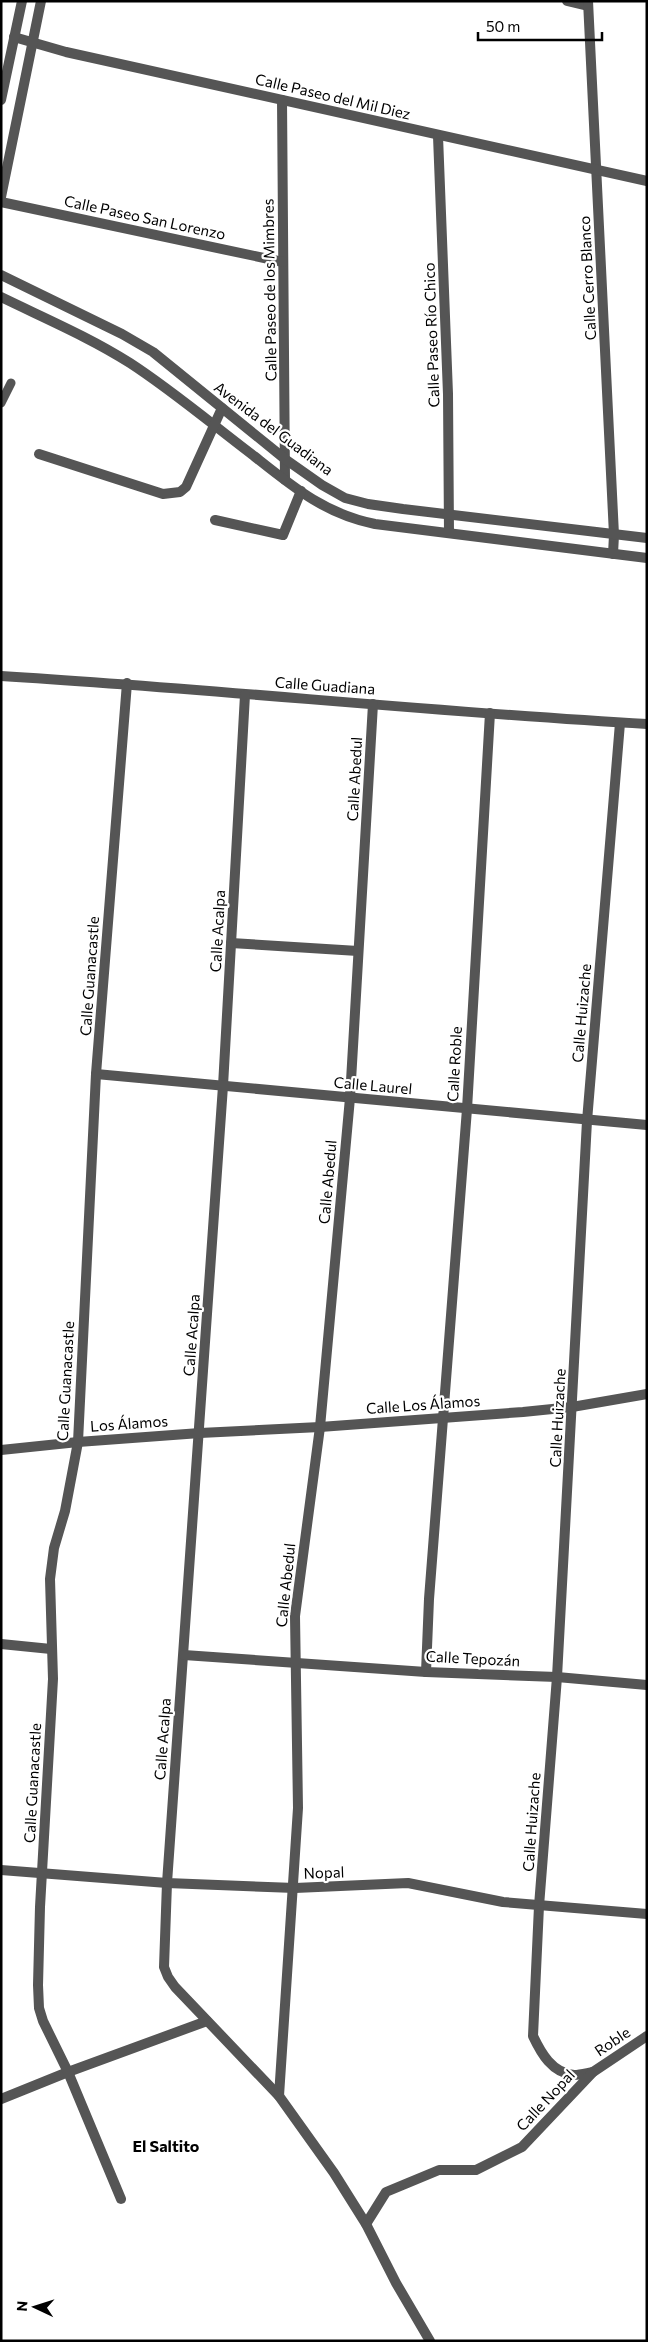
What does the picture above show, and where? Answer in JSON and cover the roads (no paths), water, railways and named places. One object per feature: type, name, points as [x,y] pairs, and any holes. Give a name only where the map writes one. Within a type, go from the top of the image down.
[{"type":"street","points":[[1,100],[22,1]]},
{"type":"street","points":[[1,197],[41,1]]},
{"type":"street","points":[[567,1],[588,4]]},
{"type":"street","name":"Calle Cerro Blanco","points":[[588,4],[614,535],[612,554]]},
{"type":"street","name":"Calle Paseo del Mil Diez","points":[[14,37],[438,136],[647,181]]},
{"type":"street","name":"Calle Paseo de los Mimbres","points":[[282,100],[285,480]]},
{"type":"street","name":"Calle Paseo Río Chico","points":[[438,136],[448,394],[449,533]]},
{"type":"street","name":"Calle Paseo San Lorenzo","points":[[1,202],[283,262]]},
{"type":"street","name":"Avenida del Guadiana","points":[[1,274],[122,334],[152,352],[286,459],[345,498],[368,504],[647,538]]},
{"type":"street","points":[[1,297],[85,338],[130,363],[285,480],[330,511],[352,520],[647,558]]},
{"type":"street","points":[[39,454],[171,494],[180,492],[186,487],[222,408]]},
{"type":"street","points":[[215,520],[284,536],[301,491]]},
{"type":"street","name":"Calle Guadiana","points":[[1,676],[127,683],[245,695],[647,724]]},
{"type":"street","name":"Calle Guanacastle","points":[[121,2200],[68,2072],[39,2008],[38,1985],[53,1679],[50,1579],[54,1548],[65,1511],[78,1442],[96,1074],[127,683]]},
{"type":"street","name":"Calle Acalpa","points":[[207,2021],[168,1977],[164,1960],[167,1882],[223,1086],[245,695]]},
{"type":"street","name":"Calle Abedul","points":[[279,2096],[298,1808],[295,1616],[320,1427],[350,1098],[373,704]]},
{"type":"street","name":"Calle Roble","points":[[426,1672],[429,1599],[467,1109],[490,713]]},
{"type":"street","name":"Calle Huizache","points":[[593,2072],[574,2075],[557,2069],[542,2055],[533,2036],[540,1906],[557,1677],[588,1121],[620,723]]},
{"type":"street","points":[[231,943],[358,951]]},
{"type":"street","name":"Calle Laurel","points":[[96,1074],[588,1121],[647,1124]]},
{"type":"street","name":"Calle Los Álamos","points":[[200,1433],[320,1427],[572,1407],[647,1394]]},
{"type":"street","name":"Los Álamos","points":[[1,1450],[200,1433]]},
{"type":"street","points":[[1,1644],[51,1649]]},
{"type":"street","name":"Calle Tepozán","points":[[184,1655],[426,1672],[557,1677],[647,1684]]},
{"type":"street","name":"Nopal","points":[[1,1870],[167,1882],[294,1888],[408,1883],[470,1897],[540,1906],[647,1914]]},
{"type":"street","points":[[1,2099],[68,2072],[207,2021],[279,2096],[334,2173],[366,2224],[396,2283],[430,2341]]},
{"type":"street","name":"Roble","points":[[593,2072],[647,2036]]},
{"type":"street","name":"Calle Nopal","points":[[366,2224],[386,2192],[439,2170],[476,2170],[522,2147],[593,2072]]},
{"type":"lane","points":[[1,403],[11,383]]},
{"type":"district","name":"El Saltito","points":[[166,2145]]}]
